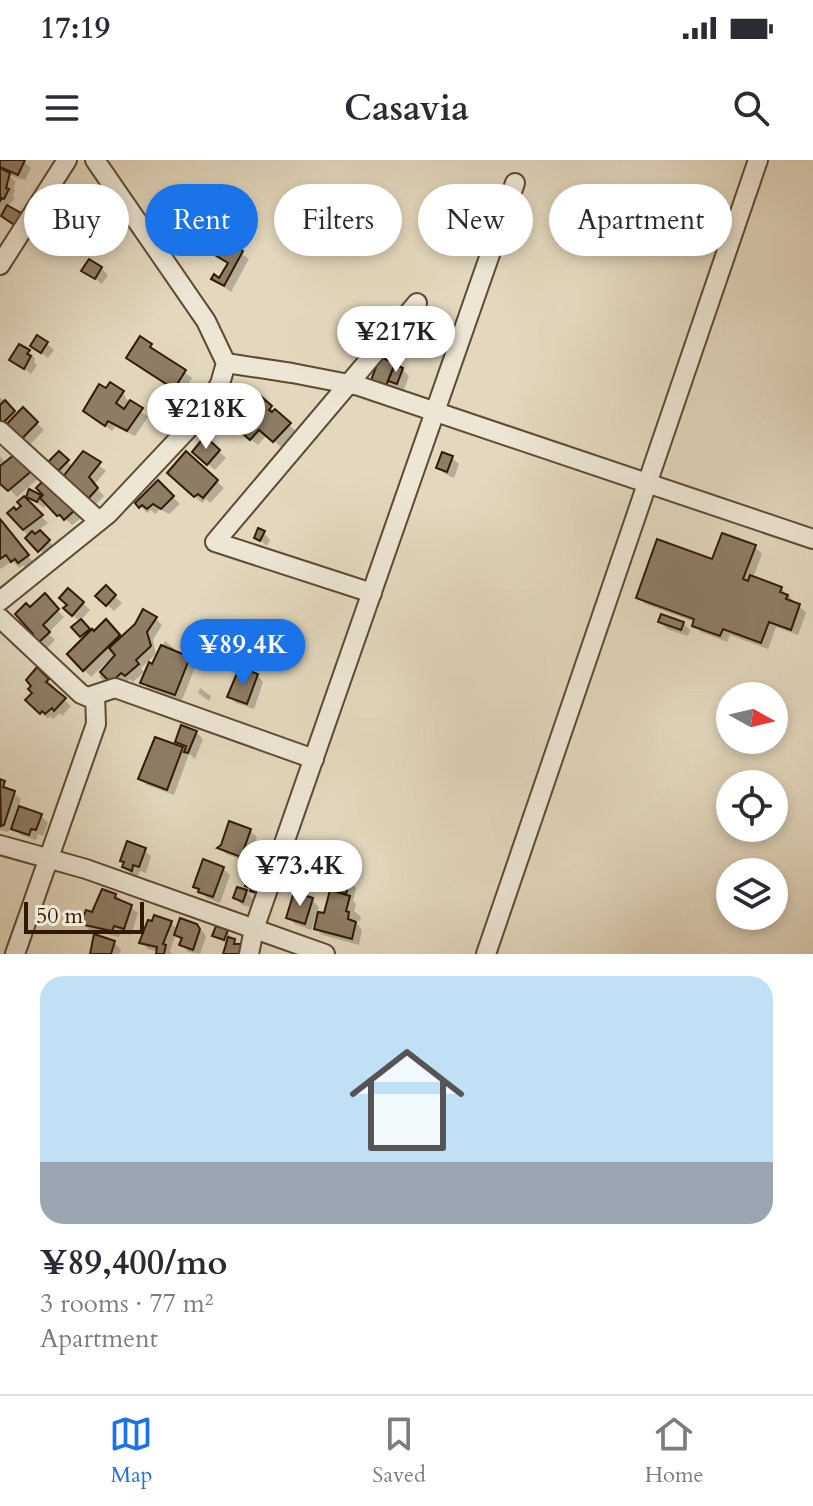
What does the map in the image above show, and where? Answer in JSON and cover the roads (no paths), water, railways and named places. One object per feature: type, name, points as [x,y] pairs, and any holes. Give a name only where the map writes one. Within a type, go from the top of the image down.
[{"type":"street","points":[[0,265],[67,160]]},
{"type":"street","points":[[0,601],[99,521],[202,414],[220,384],[226,363],[206,321],[95,160]]},
{"type":"street","points":[[486,954],[758,160]]},
{"type":"street","points":[[249,954],[254,929],[515,183]]},
{"type":"street","points":[[372,593],[215,542],[417,303]]},
{"type":"street","points":[[226,363],[350,383],[813,539]]},
{"type":"street","points":[[0,431],[99,521]]},
{"type":"street","points":[[0,618],[81,694],[88,697],[115,688],[314,759]]},
{"type":"street","points":[[15,954],[96,724],[95,695]]},
{"type":"street","points":[[0,845],[49,857],[325,954]]}]
